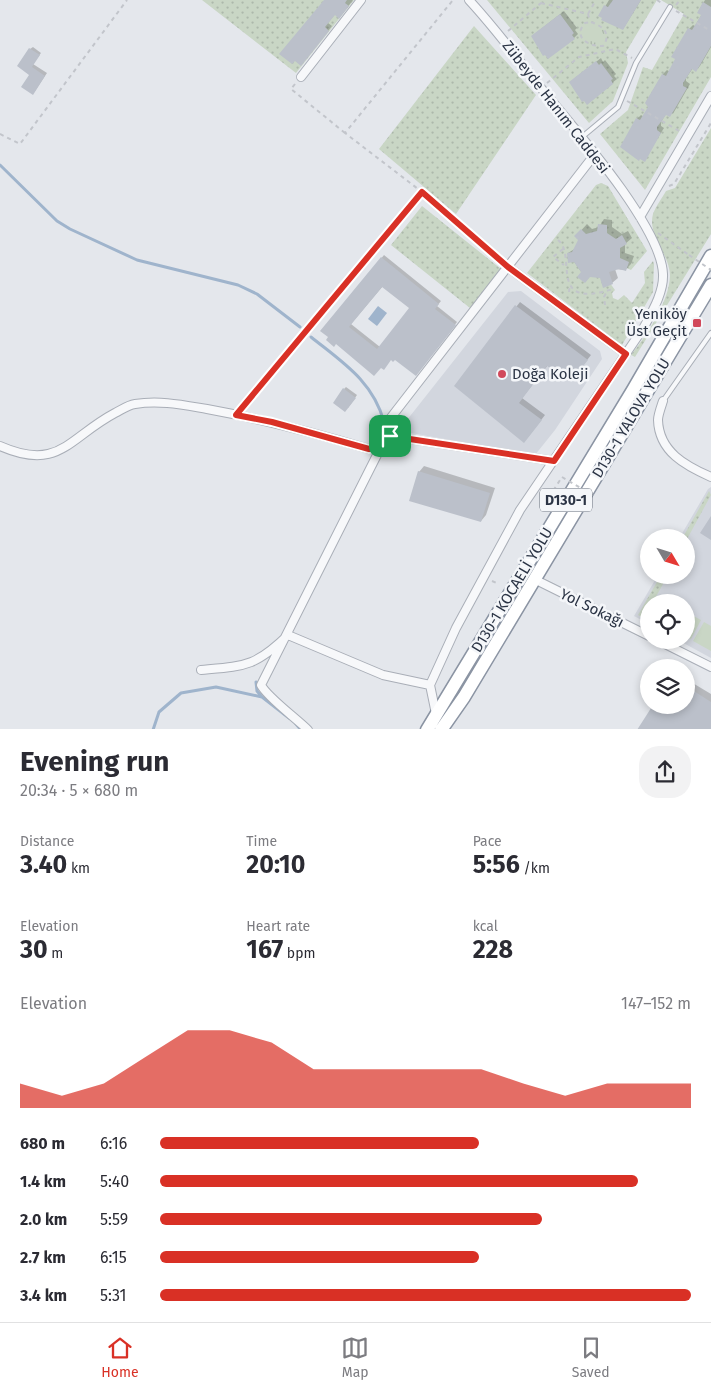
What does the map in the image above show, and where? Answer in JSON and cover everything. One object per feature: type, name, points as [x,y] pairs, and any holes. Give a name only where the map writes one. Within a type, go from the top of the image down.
[{"type":"highway","name":"D130-1 KOCAELİ YOLU","points":[[428,729],[708,264]]},
{"type":"highway","name":"D130-1 YALOVA YOLU","points":[[442,729],[464,697],[711,284]]},
{"type":"street","points":[[301,77],[361,0]]},
{"type":"street","name":"Zübeyde Hanım Caddesi","points":[[430,685],[456,628],[520,510],[626,354],[657,302],[664,274],[658,252],[640,217],[582,137],[469,0]]},
{"type":"street","points":[[640,217],[711,96]]},
{"type":"street","points":[[307,729],[291,713],[265,693],[262,685],[381,447],[390,436],[389,420],[595,154]]},
{"type":"street","points":[[508,267],[626,354]]},
{"type":"street","points":[[0,446],[13,452],[36,456],[55,454],[102,420],[133,404],[158,401],[272,422],[369,449],[381,447]]},
{"type":"street","points":[[663,401],[658,420],[667,449],[687,466],[711,477]]},
{"type":"street","points":[[390,436],[554,461]]},
{"type":"street","name":"Yol Sokağı","points":[[534,579],[640,632]]},
{"type":"street","points":[[288,635],[384,675],[430,685],[436,714]]},
{"type":"street","points":[[201,670],[244,666],[269,653],[288,635]]},
{"type":"street","points":[[675,649],[711,667]]},
{"type":"lane","points":[[582,137],[618,107],[638,61],[670,7]]},
{"type":"lane","points":[[663,401],[711,333]]},
{"type":"path","points":[[0,134],[20,144],[127,0]]},
{"type":"path","points":[[345,133],[453,0]]},
{"type":"path","points":[[538,0],[541,3],[588,14]]},
{"type":"path","points":[[588,14],[596,0]]},
{"type":"path","points":[[657,0],[711,31]]},
{"type":"path","points":[[501,38],[541,3]]},
{"type":"path","points":[[588,14],[591,22]]},
{"type":"path","points":[[602,46],[595,46],[582,40],[580,32],[581,27],[585,23],[591,22],[604,29],[608,34],[607,40],[602,46],[603,52]]},
{"type":"path","points":[[541,87],[579,57],[615,49],[638,61]]},
{"type":"path","points":[[301,77],[291,89],[422,192],[508,267]]},
{"type":"path","points":[[621,98],[688,136]]},
{"type":"path","points":[[664,188],[674,184],[711,123]]},
{"type":"path","points":[[236,415],[422,192]]},
{"type":"path","points":[[655,230],[689,255],[708,264]]},
{"type":"path","points":[[558,240],[563,248],[570,283],[569,292]]},
{"type":"path","points":[[563,248],[552,257],[566,267]]},
{"type":"path","points":[[570,283],[585,294],[614,288]]},
{"type":"path","points":[[605,305],[604,297],[607,290]]},
{"type":"path","points":[[549,497],[562,478],[594,496]]},
{"type":"shaded area","points":[[521,291],[600,351],[602,359],[555,430],[535,455],[405,432],[403,425],[508,292]]},
{"type":"shaded area","points":[[711,487],[711,658],[694,649],[695,594],[647,594],[653,584],[695,584],[695,529],[685,529]]},
{"type":"shaded area","points":[[640,606],[640,619],[634,616]]},
{"type":"green space","points":[[202,0],[354,0],[296,73]]},
{"type":"green space","points":[[487,0],[657,0],[626,52],[628,63],[613,101],[589,123]]},
{"type":"green space","points":[[661,0],[711,0],[711,77],[645,190],[600,134],[628,110],[643,67],[652,70],[684,14]]},
{"type":"green space","points":[[591,22],[605,31],[607,38],[603,46],[592,45],[581,37],[581,28],[585,23]]},
{"type":"green space","points":[[474,26],[536,95],[456,214],[379,149]]},
{"type":"green space","points":[[711,128],[711,234],[635,357],[631,355],[656,318],[669,286],[669,268],[653,230],[653,214],[666,191],[675,188]]},
{"type":"green space","points":[[601,183],[608,186],[647,251],[631,270],[611,261],[607,279],[615,290],[612,293],[613,298],[618,300],[624,295],[632,303],[645,283],[644,272],[653,261],[654,264],[653,292],[622,345],[527,273],[596,185]]},
{"type":"green space","points":[[422,206],[501,269],[470,308],[391,245]]},
{"type":"green space","points":[[709,491],[711,495],[693,529],[688,529]]},
{"type":"green space","points":[[656,584],[663,584],[657,594],[650,594]]},
{"type":"green space","points":[[695,617],[701,620],[695,631]]},
{"type":"green space","points":[[704,622],[711,626],[711,651],[695,642],[695,638]]},
{"type":"water","points":[[378,306],[387,313],[377,326],[368,319]]},
{"type":"building","points":[[324,0],[347,0],[345,3],[349,6],[339,19],[335,15],[325,27],[329,31],[301,66],[295,61],[292,64],[279,54]]},
{"type":"building","points":[[613,0],[641,0],[623,30],[601,20],[602,18],[598,16],[604,5],[608,7]]},
{"type":"building","points":[[703,2],[711,7],[711,46],[696,72],[692,69],[683,83],[683,86],[687,88],[670,117],[666,115],[657,127],[657,130],[661,133],[645,162],[640,159],[639,161],[620,147],[636,118],[640,120],[648,107],[645,103],[662,74],[666,76],[675,59],[671,57],[688,28],[692,30],[697,22],[701,15],[697,13]]},
{"type":"building","points":[[560,14],[574,33],[572,35],[575,39],[548,59],[545,55],[543,56],[531,36]]},
{"type":"building","points":[[29,48],[40,55],[32,67],[45,76],[33,95],[21,87],[29,75],[17,66]]},
{"type":"building","points":[[596,61],[599,65],[601,63],[613,79],[611,80],[613,84],[587,105],[584,101],[582,102],[569,82]]},
{"type":"building","points":[[598,224],[607,225],[607,233],[616,239],[622,235],[627,244],[620,248],[620,258],[629,262],[626,271],[619,269],[609,272],[613,284],[603,288],[600,278],[590,277],[585,283],[577,277],[581,272],[574,262],[568,263],[567,253],[572,252],[578,240],[574,236],[581,229],[586,234],[597,231]]},
{"type":"building","points":[[381,257],[439,304],[435,309],[456,325],[416,376],[395,360],[393,362],[391,360],[384,370],[381,368],[374,376],[336,344],[334,347],[326,340],[328,337],[320,331]],"holes":[[[382,287],[409,308],[377,349],[349,327]]]},
{"type":"building","name":"Doğa Koleji","points":[[515,305],[588,360],[570,382],[547,366],[519,403],[542,420],[524,443],[454,386]]},
{"type":"building","points":[[343,388],[356,398],[345,412],[333,403]]},
{"type":"building","points":[[418,471],[490,493],[481,522],[409,501]]},
{"type":"building","points":[[711,516],[711,540],[700,533]]},
{"type":"building","points":[[695,692],[711,702],[711,729],[638,729],[647,714],[695,714]]},
{"type":"waterway","points":[[0,165],[57,221],[70,229],[137,260],[238,285],[257,294],[300,327]]},
{"type":"waterway","points":[[311,337],[345,364],[364,384],[379,408],[384,422]]},
{"type":"waterway","points":[[256,682],[257,691],[262,697]]},
{"type":"waterway","points":[[153,729],[159,712],[181,693],[216,687],[262,697],[289,718]]},
{"type":"waterway","points":[[296,724],[300,729]]},
{"type":"place","name":"Yeniköy Üst Geçit","points":[[697,323]]},
{"type":"place","name":"Doğa Koleji","points":[[502,374]]},
{"type":"route","points":[[422,192],[508,267],[626,354],[554,461],[390,436],[381,447],[369,449],[327,436],[236,415],[422,192]]}]
